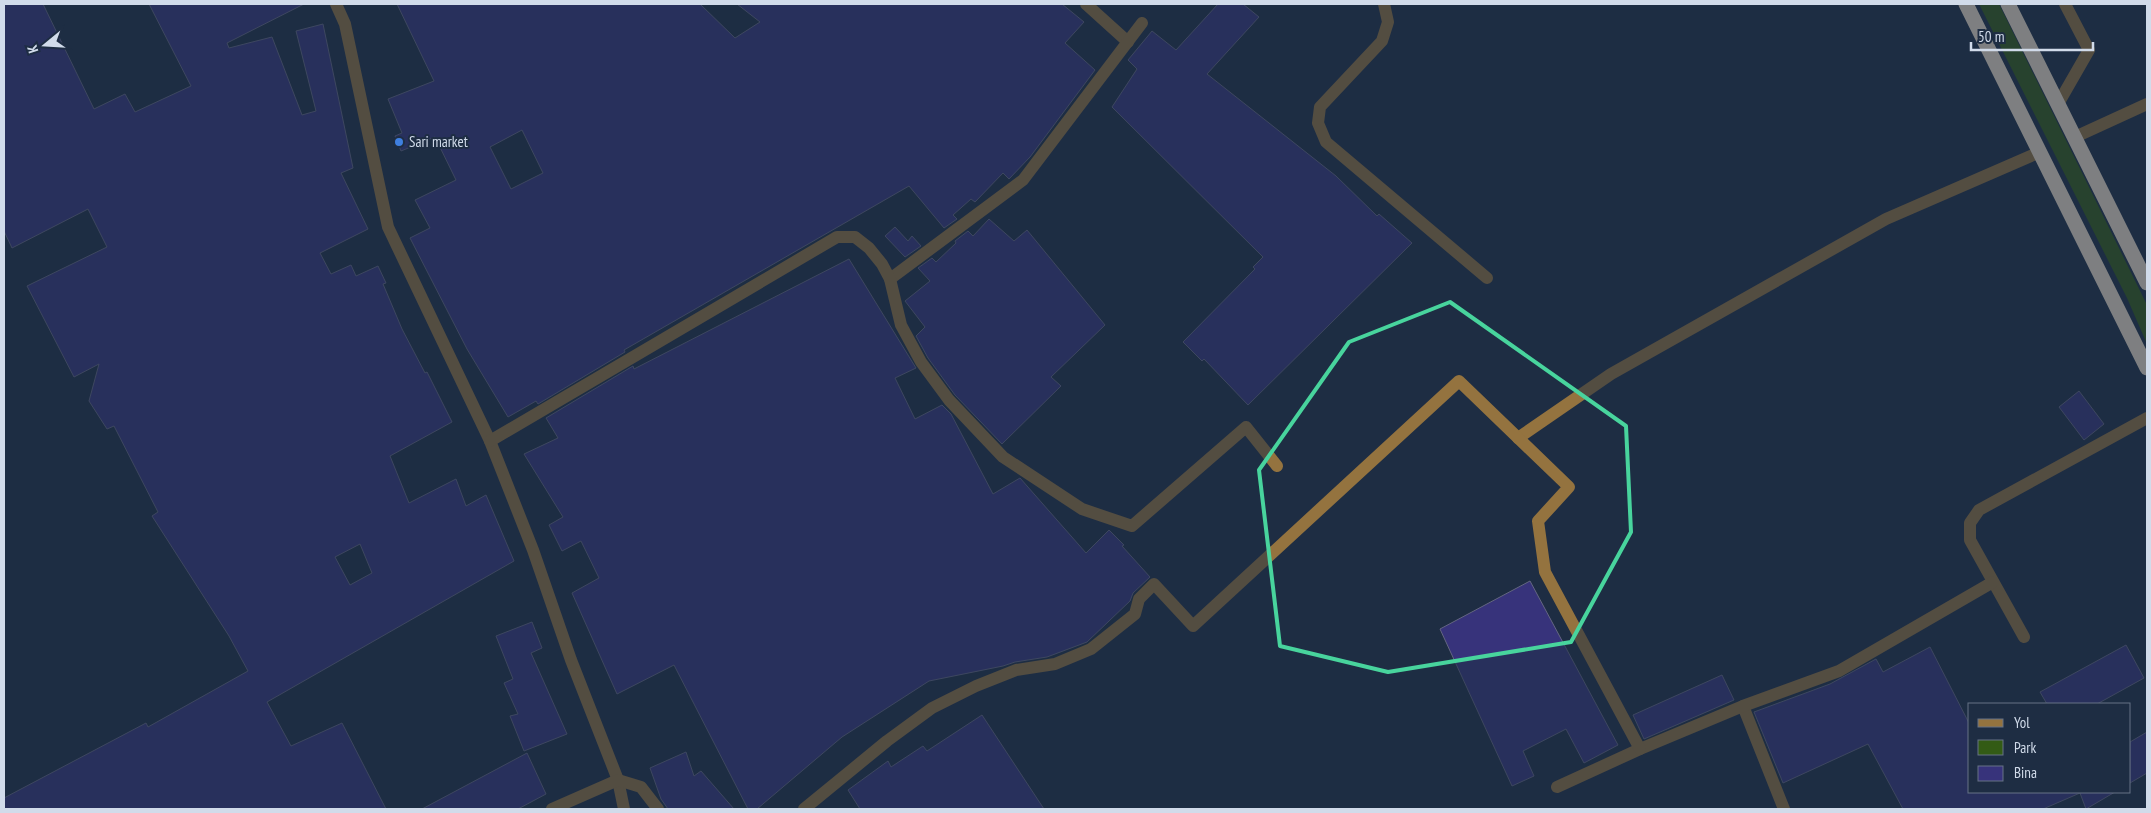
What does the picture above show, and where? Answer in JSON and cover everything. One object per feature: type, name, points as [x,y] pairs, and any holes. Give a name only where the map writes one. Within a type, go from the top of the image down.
[{"type":"highway","points":[[1966,4],[2147,368]]},
{"type":"highway","points":[[2008,4],[2147,283]]},
{"type":"street","points":[[336,4],[345,24],[388,227],[490,441],[533,550],[572,660],[618,780],[624,809]]},
{"type":"street","points":[[1086,4],[1128,42]]},
{"type":"street","points":[[1384,4],[1388,22],[1382,41],[1320,107],[1318,123],[1326,142],[1487,278]]},
{"type":"street","points":[[2058,104],[2089,50],[2065,4]]},
{"type":"street","points":[[890,279],[1023,180],[1142,23]]},
{"type":"street","points":[[2075,137],[2147,104]]},
{"type":"street","points":[[1518,438],[1612,374],[1886,218],[2040,152]]},
{"type":"street","points":[[490,441],[837,237],[855,237],[870,248],[882,264],[890,279],[901,325],[921,362],[949,400],[1003,457],[1082,509],[1132,526],[1246,427],[1277,466]]},
{"type":"street","points":[[804,809],[887,741],[932,708],[976,686],[1016,670],[1055,664],[1091,648],[1135,614],[1139,599],[1154,584],[1193,626],[1459,382],[1570,487],[1538,520],[1545,572],[1640,749]]},
{"type":"street","points":[[2024,638],[1970,540],[1970,523],[1979,510],[2147,418]]},
{"type":"street","points":[[1557,787],[1640,749],[1743,706],[1839,671],[1994,582]]},
{"type":"street","points":[[1743,706],[1784,809]]},
{"type":"street","points":[[552,809],[618,780],[641,787],[658,809]]},
{"type":"highlighted area","points":[[1450,302],[1626,426],[1631,532],[1571,642],[1388,672],[1280,646],[1259,470],[1349,342]]},
{"type":"green space","points":[[1979,4],[1999,4],[2147,305],[2147,344],[2127,298]]},
{"type":"building","points":[[4,4],[43,4],[94,109],[125,94],[135,112],[191,86],[149,4],[304,4],[227,43],[229,48],[272,37],[302,115],[316,111],[296,31],[323,24],[353,168],[341,173],[368,229],[320,253],[331,274],[351,265],[356,276],[378,266],[386,283],[383,284],[402,329],[425,373],[427,372],[452,422],[390,456],[409,503],[456,479],[466,506],[486,495],[514,561],[267,702],[291,746],[342,723],[386,809],[4,809],[4,798],[146,723],[148,727],[248,671],[229,636],[152,516],[158,512],[114,426],[107,429],[89,401],[99,364],[74,377],[27,286],[107,247],[88,209],[12,248],[4,231]],"holes":[[[360,544],[372,573],[350,585],[335,557]]]},
{"type":"building","points":[[397,4],[700,4],[735,38],[760,22],[737,4],[1062,4],[1084,22],[1065,43],[1095,70],[1030,157],[1009,179],[1003,173],[975,202],[971,199],[953,215],[957,219],[944,228],[909,186],[624,350],[625,352],[538,404],[536,401],[508,417],[467,349],[410,238],[430,228],[415,200],[456,180],[435,137],[401,151],[395,136],[402,133],[388,99],[434,81]],"holes":[[[522,130],[543,173],[511,189],[490,147]]]},
{"type":"building","points":[[1218,4],[1243,4],[1259,17],[1207,74],[1336,176],[1377,216],[1379,214],[1412,243],[1248,405],[1204,359],[1202,361],[1183,342],[1255,269],[1253,267],[1263,257],[1112,107],[1137,69],[1128,60],[1152,31],[1176,50]]},
{"type":"building","points":[[989,219],[1014,241],[1027,230],[1105,325],[1051,377],[1061,386],[1002,444],[955,395],[928,358],[916,336],[925,327],[905,301],[930,281],[918,268],[932,258],[936,262],[956,243],[955,241],[968,231],[973,236]]},
{"type":"building","points":[[895,227],[908,241],[912,236],[921,246],[905,257],[885,236]]},
{"type":"building","points":[[849,259],[916,368],[895,378],[915,419],[942,405],[951,414],[993,494],[1020,478],[1086,553],[1109,530],[1150,577],[1133,593],[1130,601],[1087,642],[1047,657],[929,681],[842,737],[757,809],[748,809],[674,665],[617,694],[572,593],[599,578],[581,541],[562,551],[549,525],[563,517],[524,454],[558,438],[546,418],[633,366],[634,369]]},
{"type":"building","points":[[2079,391],[2104,424],[2084,440],[2059,407]]},
{"type":"building","points":[[1530,581],[1618,745],[1584,763],[1566,729],[1523,751],[1534,776],[1512,786],[1440,629]]},
{"type":"building","points":[[532,622],[542,648],[531,653],[567,734],[524,751],[510,716],[518,714],[504,683],[513,679],[496,636]]},
{"type":"building","points":[[2126,645],[2144,678],[2099,703],[2046,703],[2040,692]]},
{"type":"building","points":[[1930,647],[1968,721],[1968,793],[2080,793],[2043,809],[1903,809],[1868,744],[1783,783],[1754,712],[1830,684],[1876,659],[1883,672]]},
{"type":"building","points":[[1722,675],[1734,700],[1644,739],[1633,715]]},
{"type":"building","points":[[982,715],[1044,809],[860,809],[848,790],[888,761],[891,767],[923,746],[927,751]]},
{"type":"building","points":[[2147,732],[2147,773],[2131,782],[2131,741]]},
{"type":"building","points":[[686,752],[694,776],[701,771],[734,809],[668,809],[661,799],[650,768]]},
{"type":"building","points":[[527,753],[546,794],[518,809],[422,809]]},
{"type":"building","points":[[2080,793],[2113,793],[2086,809]]},
{"type":"place","name":"Sari market","points":[[399,142]]}]
